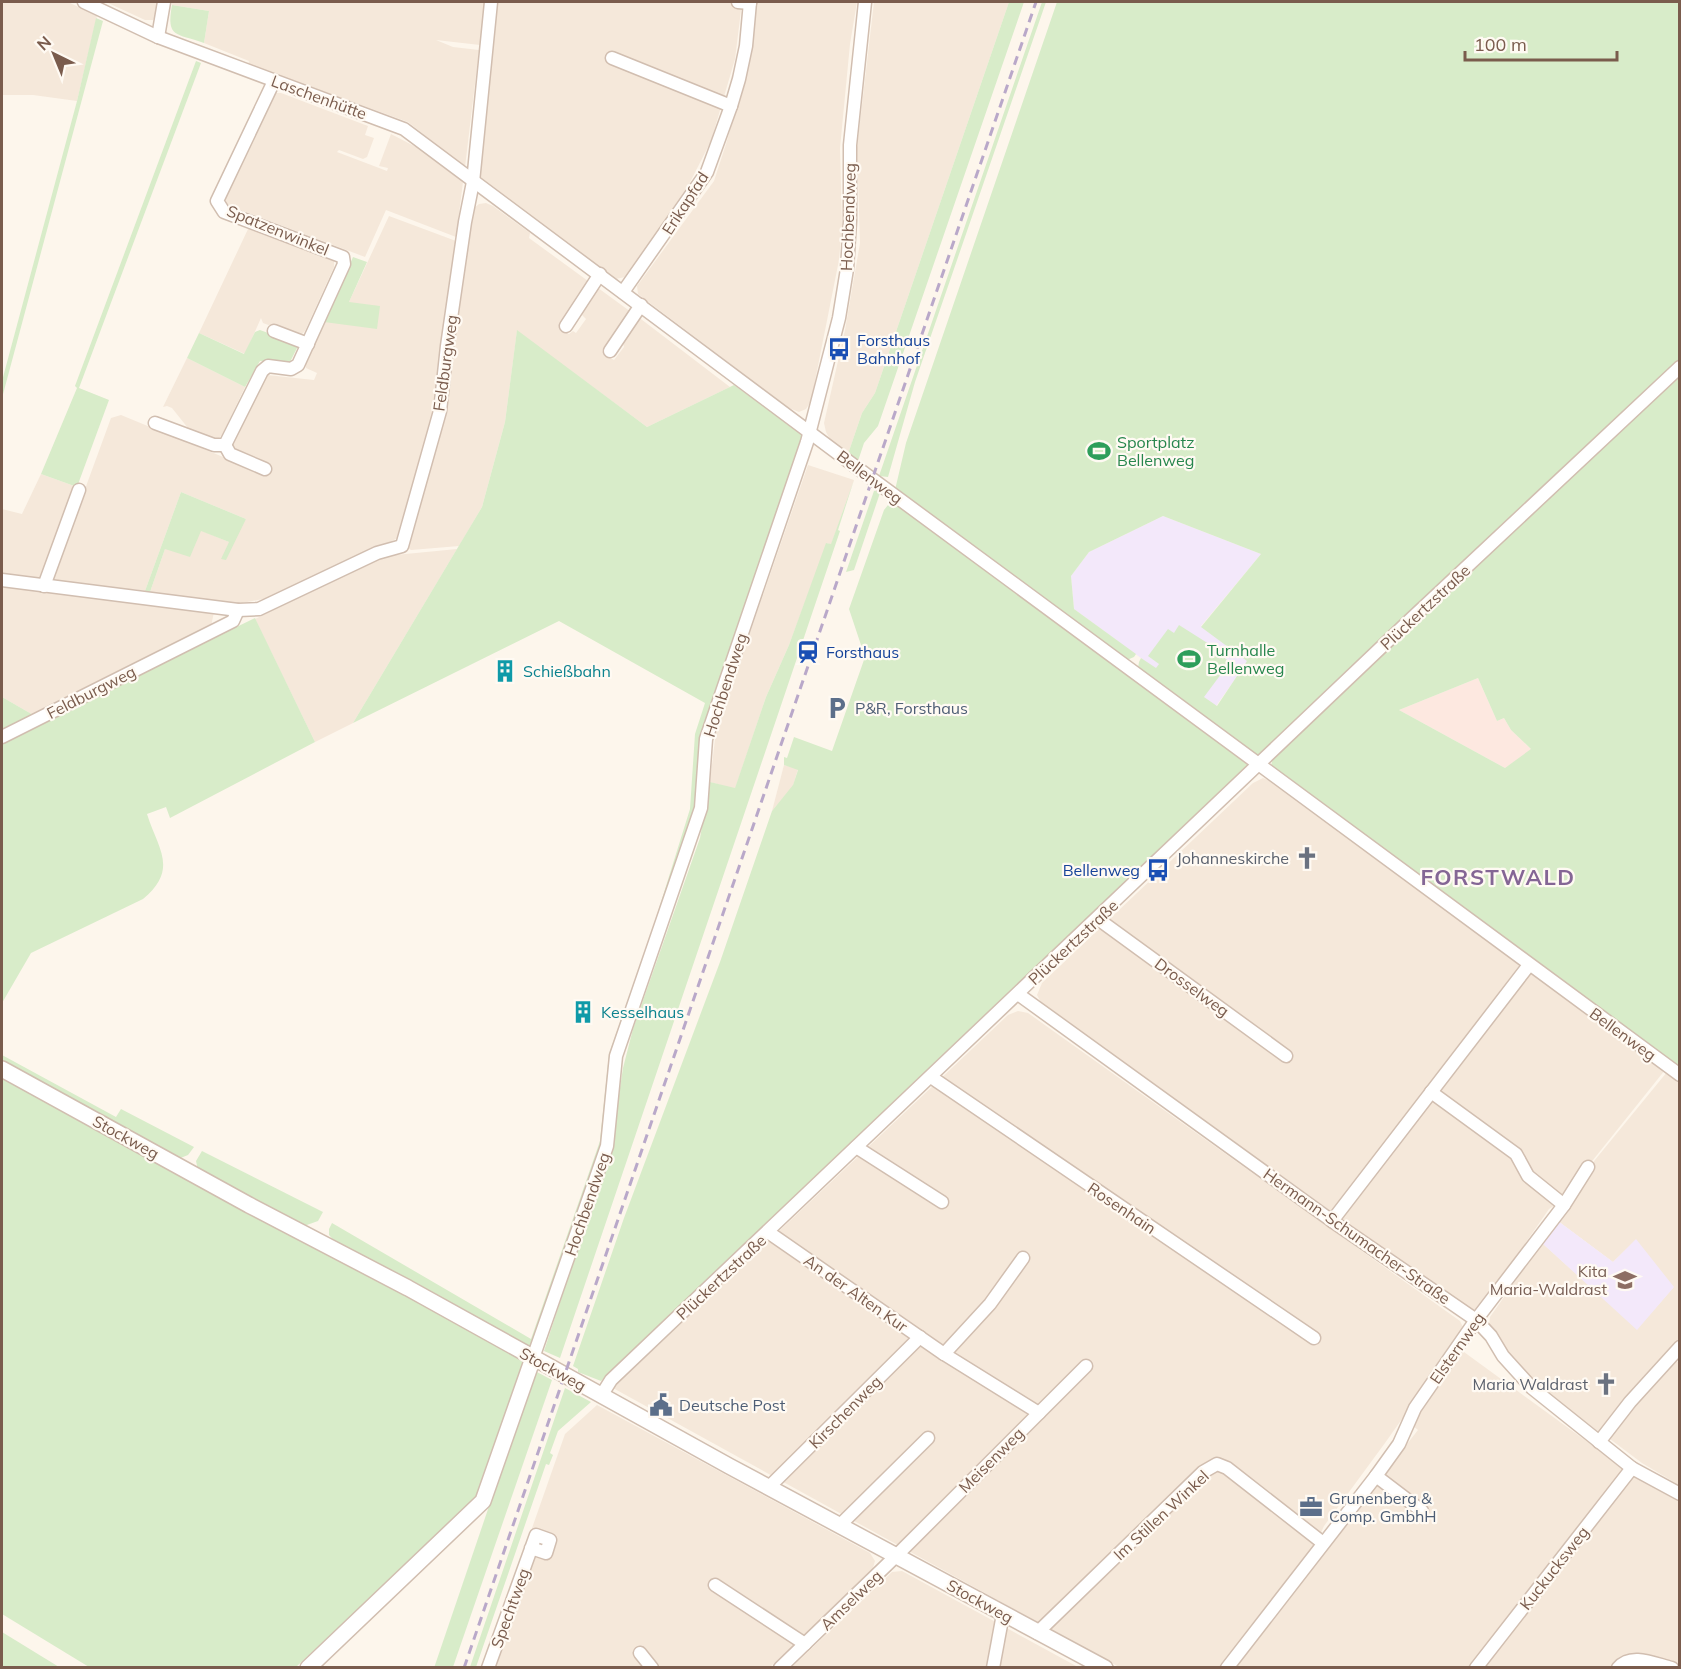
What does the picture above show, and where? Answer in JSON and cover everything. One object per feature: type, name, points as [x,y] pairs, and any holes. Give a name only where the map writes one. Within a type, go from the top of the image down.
[{"type":"street","name":"Laschenhütte","points":[[84,2],[158,37],[404,129],[535,227]]},
{"type":"street","points":[[158,37],[164,2]]},
{"type":"street","name":"Feldburgweg","points":[[2,580],[238,610],[259,609],[377,553],[402,546],[440,411],[447,346],[473,182],[491,2]]},
{"type":"street","name":"Erikapfad","points":[[623,292],[707,172],[731,106],[746,46],[746,2]]},
{"type":"street","name":"Hochbendweg","points":[[533,1358],[607,1146],[616,1056],[701,808],[706,739],[810,432],[839,318],[847,268],[850,221],[850,145],[865,2]]},
{"type":"street","points":[[612,58],[731,106]]},
{"type":"street","name":"Spatzenwinkel","points":[[225,445],[262,371],[268,366],[291,369],[298,365],[344,264],[343,257],[224,212],[217,201],[274,81]]},
{"type":"street","name":"Bellenweg","points":[[535,227],[856,467],[1680,1075]]},
{"type":"street","points":[[566,326],[600,274]]},
{"type":"street","points":[[610,351],[641,305]]},
{"type":"street","points":[[274,331],[308,345]]},
{"type":"street","name":"Plückertzstraße","points":[[600,1396],[611,1380],[1404,626],[1680,367]]},
{"type":"street","points":[[155,423],[214,445],[225,445],[230,454],[265,469]]},
{"type":"street","points":[[44,586],[79,490]]},
{"type":"street","name":"Feldburgweg","points":[[2,737],[233,621],[238,610]]},
{"type":"street","name":"Drosselweg","points":[[1098,919],[1286,1056]]},
{"type":"street","points":[[1332,1221],[1529,965]]},
{"type":"street","name":"Hermann-Schumacher-Straße","points":[[1018,994],[1332,1221],[1476,1320],[1491,1335],[1503,1356],[1532,1388],[1632,1468],[1680,1494]]},
{"type":"street","name":"Stockweg","points":[[2,1069],[600,1396],[1105,1668]]},
{"type":"street","name":"Rosenhain","points":[[931,1077],[1314,1338]]},
{"type":"street","points":[[1431,1092],[1516,1154],[1528,1176],[1564,1205]]},
{"type":"street","points":[[856,1147],[942,1202]]},
{"type":"street","name":"Elsternweg","points":[[1227,1668],[1376,1476],[1399,1443],[1415,1408],[1476,1320],[1564,1205],[1588,1167]]},
{"type":"street","name":"An der Alten Kur","points":[[768,1232],[944,1354],[1039,1413]]},
{"type":"street","points":[[944,1354],[990,1304],[1023,1258]]},
{"type":"street","name":"Kirschenweg","points":[[769,1487],[920,1337]]},
{"type":"street","points":[[1599,1442],[1629,1402],[1680,1347]]},
{"type":"street","points":[[308,1668],[483,1501],[533,1358]]},
{"type":"street","name":"Meisenweg","points":[[897,1555],[1086,1366]]},
{"type":"street","points":[[840,1525],[928,1438]]},
{"type":"street","name":"Im Stillen Winkel","points":[[1037,1633],[1203,1472],[1217,1464],[1227,1468],[1323,1543]]},
{"type":"street","name":"Kuckucksweg","points":[[1476,1668],[1632,1468]]},
{"type":"street","points":[[1376,1476],[1422,1511]]},
{"type":"street","name":"Spechtweg","points":[[489,1668],[531,1548]]},
{"type":"street","name":"Amselweg","points":[[780,1668],[897,1555]]},
{"type":"street","name":"Amselweg","points":[[715,1585],[805,1644]]},
{"type":"street","points":[[993,1668],[1003,1614]]},
{"type":"street","points":[[640,1653],[652,1668]]},
{"type":"street","points":[[1618,1668],[1626,1660],[1634,1659],[1672,1668]]},
{"type":"shaded area","points":[[2,2],[68,2],[97,16],[77,101],[33,95],[2,95]]},
{"type":"shaded area","points":[[106,2],[159,2],[157,14],[153,20],[145,20]]},
{"type":"shaded area","points":[[172,2],[485,2],[480,45],[436,40],[453,47],[479,50],[465,167],[408,122],[248,64],[249,61],[204,43],[209,11],[172,5]]},
{"type":"shaded area","points":[[497,2],[742,2],[735,59],[711,141],[680,202],[625,277],[616,279],[476,176]]},
{"type":"shaded area","points":[[756,2],[857,2],[850,44],[840,148],[842,226],[839,260],[811,401],[806,409],[799,412],[789,408],[638,294],[637,286],[714,181],[749,64]]},
{"type":"shaded area","points":[[874,2],[1009,2],[875,393],[862,413],[848,454],[832,443],[824,423],[845,330],[860,243],[857,148]]},
{"type":"shaded area","points":[[276,93],[368,126],[365,135],[374,138],[367,157],[363,159],[339,150],[337,152],[387,171],[388,168],[379,166],[391,134],[418,148],[463,182],[456,237],[386,210],[365,257],[230,206],[225,202],[226,195]]},
{"type":"shaded area","points":[[486,203],[530,233],[529,238],[588,281],[560,328],[569,334],[573,331],[576,333],[586,319],[582,315],[581,308],[594,285],[631,312],[607,356],[614,360],[624,347],[622,339],[637,316],[730,387],[647,427],[517,331],[505,422],[482,507],[459,546],[411,550],[408,548],[446,410],[471,215],[479,204]]},
{"type":"shaded area","points":[[389,216],[456,241],[434,408],[400,537],[268,598],[242,603],[207,601],[150,592],[165,549],[200,530],[229,542],[246,519],[181,492],[145,591],[133,589],[130,592],[51,582],[111,418],[121,415],[267,475],[271,467],[236,453],[232,448],[232,442],[267,375],[314,380],[317,373],[306,368],[305,361],[324,322],[349,302]]},
{"type":"shaded area","points":[[249,227],[330,257],[334,261],[334,267],[305,331],[301,335],[263,323],[261,318],[245,354],[199,333]]},
{"type":"shaded area","points":[[187,358],[245,387],[218,439],[188,428],[172,408],[163,407]]},
{"type":"shaded area","points":[[808,465],[854,480],[831,545],[827,543],[789,645],[766,697],[735,789],[710,782],[716,731]]},
{"type":"shaded area","points":[[41,474],[77,487],[42,581],[2,575],[2,509],[22,514]]},
{"type":"shaded area","points":[[1163,516],[1261,554],[1201,626],[1248,661],[1216,706],[1159,664],[1156,669],[1074,609],[1071,576],[1089,552]]},
{"type":"shaded area","points":[[457,549],[353,723],[315,742],[255,619],[385,556]]},
{"type":"shaded area","points":[[6,586],[214,612],[210,631],[35,716],[2,697],[2,588],[8,588]]},
{"type":"shaded area","points":[[1478,678],[1497,721],[1504,718],[1511,730],[1532,750],[1505,768],[1399,710]]},
{"type":"shaded area","points":[[784,765],[798,769],[793,786],[772,811]]},
{"type":"shaded area","points":[[1263,778],[1273,782],[1665,1070],[1564,1199],[1549,1209],[1481,1307],[1475,1310],[1468,1309],[1043,1006],[1037,995],[1042,983],[1253,783]]},
{"type":"shaded area","points":[[1018,1011],[1028,1013],[1460,1321],[1463,1327],[1462,1334],[1324,1526],[1315,1546],[1223,1667],[1119,1667],[613,1388],[1008,1015]]},
{"type":"shaded area","points":[[1667,1072],[1679,1081],[1679,1341],[1627,1400],[1604,1431],[1599,1432],[1527,1377],[1489,1326],[1490,1317],[1542,1243],[1637,1329],[1673,1288],[1636,1240],[1613,1262],[1558,1221],[1595,1170],[1590,1166]]},
{"type":"shaded area","name":"Kita Maria-Waldrast","points":[[1558,1221],[1613,1262],[1636,1239],[1674,1287],[1637,1330],[1542,1243]]},
{"type":"shaded area","points":[[1464,1352],[1637,1478],[1679,1502],[1679,1667],[1232,1668],[1418,1430],[1412,1425],[1460,1354]]},
{"type":"shaded area","points":[[1672,1357],[1679,1363],[1679,1485],[1642,1463],[1610,1439],[1608,1434]]},
{"type":"shaded area","points":[[597,1405],[870,1553],[875,1561],[872,1571],[770,1667],[483,1668],[565,1434]]},
{"type":"shaded area","points":[[902,1571],[1078,1667],[791,1668],[892,1572]]},
{"type":"green space","points":[[1009,2],[1024,2],[878,426],[864,443],[858,461],[848,454],[862,413],[875,393]]},
{"type":"green space","points":[[1042,2],[1046,2],[915,382],[888,477],[879,476]]},
{"type":"green space","points":[[1057,2],[1679,2],[1679,361],[1268,750],[1258,756],[1138,668],[1141,658],[1156,668],[1159,664],[1148,656],[1168,629],[1174,633],[1179,625],[1209,644],[1208,646],[1230,662],[1204,697],[1217,706],[1247,661],[1201,627],[1261,554],[1163,516],[1089,552],[1071,576],[1074,609],[1136,654],[1127,660],[895,490],[906,443]]},
{"type":"green space","points":[[172,5],[209,11],[204,43],[175,33],[171,23]]},
{"type":"green space","points":[[96,18],[103,21],[2,398],[2,381],[77,101]]},
{"type":"green space","points":[[196,61],[201,63],[79,388],[109,400],[77,487],[41,474],[77,388],[75,386]]},
{"type":"green space","points":[[353,257],[367,262],[349,302],[380,306],[377,329],[324,322]]},
{"type":"green space","points":[[260,330],[295,343],[297,348],[289,364],[260,361],[245,387],[187,358],[199,333],[244,354],[255,332]]},
{"type":"green space","points":[[517,330],[647,427],[734,385],[804,435],[701,735],[696,811],[612,1055],[602,1142],[532,1346],[524,1346],[338,1245],[329,1235],[332,1223],[531,1339],[600,1141],[609,1054],[652,931],[690,809],[695,734],[705,703],[559,621],[353,723],[482,507],[505,422]]},
{"type":"green space","points":[[1679,374],[1679,1070],[1271,766],[1273,758]],"holes":[[[1478,678],[1497,721],[1504,718],[1511,730],[1531,749],[1505,768],[1399,710]]]},
{"type":"green space","points":[[854,480],[838,530],[840,531],[560,1358],[544,1351],[611,1148],[623,1068],[633,1029],[700,838],[710,782],[735,788],[766,697],[789,645],[826,543],[831,544]]},
{"type":"green space","points":[[875,488],[880,493],[854,570],[846,572]]},
{"type":"green space","points":[[181,492],[246,519],[226,560],[221,559],[229,542],[201,531],[190,557],[165,549],[150,592],[145,591]]},
{"type":"green space","points":[[892,500],[1249,764],[601,1381],[578,1372],[578,1369],[573,1366],[624,1218],[720,962],[772,811],[793,785],[798,770],[784,765],[784,757],[787,758],[794,737],[832,751],[865,657],[849,609],[884,510]]},
{"type":"green space","points":[[255,618],[315,742],[170,818],[166,807],[147,814],[163,858],[160,878],[154,888],[143,899],[31,953],[2,1003],[2,741]]},
{"type":"green space","points":[[2,697],[35,716],[2,732]]},
{"type":"green space","points":[[2,1055],[116,1117],[121,1109],[194,1147],[188,1155],[178,1159],[2,1061]]},
{"type":"green space","points":[[2,1078],[520,1356],[525,1365],[481,1494],[296,1667],[89,1667],[2,1614]]},
{"type":"green space","points":[[202,1151],[323,1212],[318,1221],[304,1226],[198,1170],[196,1161]]},
{"type":"green space","points":[[535,1371],[552,1380],[453,1667],[434,1668]]},
{"type":"green space","points":[[565,1388],[591,1402],[558,1431],[550,1453],[553,1455],[549,1465],[546,1464],[476,1667],[470,1667]]},
{"type":"green space","points":[[2,1632],[59,1667],[2,1667]]},
{"type":"railway","points":[[464,1668],[1036,2]]},
{"type":"place","name":"Forsthaus Bahnhof","points":[[839,349]]},
{"type":"place","name":"Sportplatz Bellenweg","points":[[1099,451]]},
{"type":"place","name":"Forsthaus","points":[[808,652]]},
{"type":"place","name":"Turnhalle Bellenweg","points":[[1189,659]]},
{"type":"place","name":"Schießbahn","points":[[505,671]]},
{"type":"place","name":"P&R, Forsthaus","points":[[837,708]]},
{"type":"place","name":"Johanneskirche","points":[[1307,858]]},
{"type":"place","name":"Bellenweg","points":[[1158,870]]},
{"type":"place","name":"Kesselhaus","points":[[583,1012]]},
{"type":"place","name":"Kita Maria-Waldrast","points":[[1625,1280]]},
{"type":"place","name":"Maria Waldrast","points":[[1606,1384]]},
{"type":"place","name":"Deutsche Post","points":[[661,1405]]},
{"type":"place","name":"Grunenberg & Comp. GmbhH","points":[[1311,1507]]},
{"type":"district","name":"FORSTWALD","points":[[1498,877]]}]
